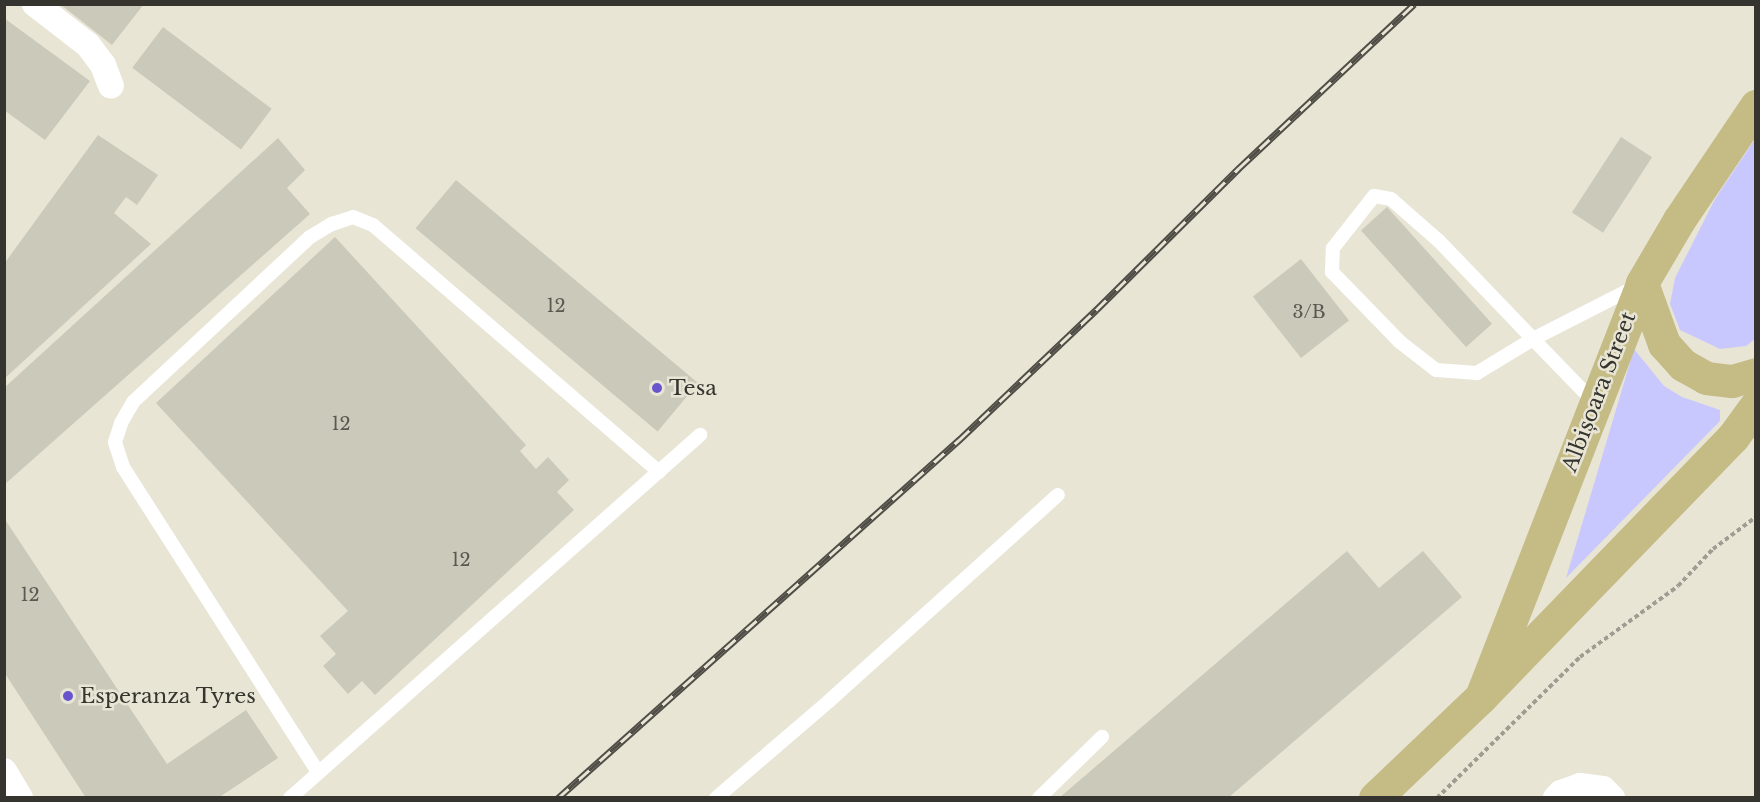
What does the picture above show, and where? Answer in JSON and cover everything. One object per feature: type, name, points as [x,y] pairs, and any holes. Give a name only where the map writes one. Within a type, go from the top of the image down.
[{"type":"main road","name":"Albișoara Street","points":[[1481,697],[1642,283],[1679,220],[1755,106]]},
{"type":"main road","points":[[1642,283],[1664,344],[1683,365],[1706,378],[1732,381],[1755,374]]},
{"type":"main road","name":"Albișoara Street","points":[[1376,798],[1481,697],[1733,437],[1755,405]]},
{"type":"street","points":[[35,4],[87,45],[103,65],[111,86]]},
{"type":"street","points":[[4,771],[21,798]]},
{"type":"street","points":[[1556,798],[1561,793],[1580,786],[1607,793]]},
{"type":"lane","points":[[1595,403],[1533,339],[1439,241],[1392,198],[1374,196],[1333,248],[1332,272],[1400,342],[1436,370],[1478,373],[1533,339],[1642,283]]},
{"type":"lane","points":[[318,772],[123,466],[115,442],[121,423],[132,402],[310,237],[332,224],[353,217],[373,225],[658,472]]},
{"type":"lane","points":[[290,798],[700,435]]},
{"type":"lane","points":[[716,798],[829,701],[1058,495]]},
{"type":"lane","points":[[1039,798],[1102,737]]},
{"type":"path","points":[[1437,798],[1580,657],[1678,586],[1713,549],[1755,517]]},
{"type":"shaded area","points":[[1755,139],[1755,339],[1746,346],[1720,349],[1680,330],[1670,304],[1675,278],[1715,199]]},
{"type":"shaded area","points":[[1634,349],[1664,386],[1682,397],[1720,410],[1720,421],[1566,578]]},
{"type":"building","points":[[60,4],[144,4],[112,45]]},
{"type":"building","points":[[4,18],[90,81],[45,140],[4,110]]},
{"type":"building","points":[[163,27],[272,109],[241,150],[132,68]]},
{"type":"building","points":[[98,135],[158,175],[137,205],[126,197],[114,213],[151,244],[4,379],[4,264]]},
{"type":"building","points":[[1621,137],[1652,157],[1603,233],[1572,212]]},
{"type":"building","points":[[278,138],[305,170],[287,188],[310,214],[4,485],[4,388]]},
{"type":"building","points":[[456,180],[698,383],[658,431],[416,228]]},
{"type":"building","points":[[1387,207],[1492,324],[1466,347],[1361,230]]},
{"type":"building","points":[[335,237],[526,445],[520,451],[536,469],[548,457],[569,480],[557,492],[574,510],[375,695],[362,681],[348,694],[323,666],[336,654],[320,636],[348,611],[156,403]]},
{"type":"building","points":[[1301,259],[1349,320],[1301,358],[1253,297]]},
{"type":"building","points":[[4,518],[167,764],[246,710],[278,758],[218,798],[86,798],[4,672]]},
{"type":"building","points":[[1347,551],[1379,588],[1423,551],[1462,597],[1228,798],[1059,798]]},
{"type":"railway","points":[[558,798],[959,440],[1096,310],[1239,168],[1414,4]]},
{"type":"place","name":"Tesa","points":[[657,388]]},
{"type":"place","name":"Esperanza Tyres","points":[[68,696]]}]
